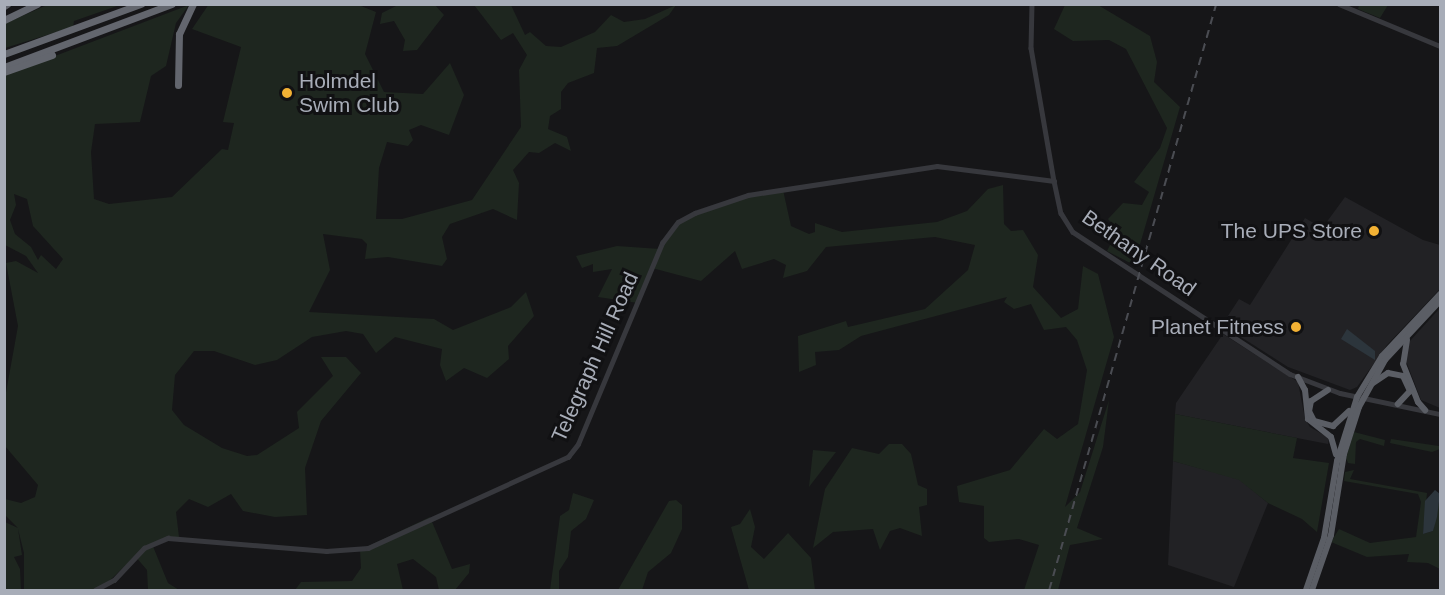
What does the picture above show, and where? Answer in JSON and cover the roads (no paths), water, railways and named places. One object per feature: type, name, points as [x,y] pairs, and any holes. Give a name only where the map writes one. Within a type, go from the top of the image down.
[{"type":"highway","points":[[4,20],[37,4]]},
{"type":"highway","points":[[4,54],[141,4]]},
{"type":"highway","points":[[4,72],[172,4]]},
{"type":"highway","points":[[178,85],[179,34],[193,4]]},
{"type":"highway","points":[[4,67],[89,38]]},
{"type":"highway","points":[[1328,390],[1311,401],[1309,411],[1314,422],[1333,426],[1352,409],[1382,356],[1440,294]]},
{"type":"highway","points":[[1368,388],[1385,360],[1440,302]]},
{"type":"highway","points":[[1412,332],[1402,358],[1418,402],[1425,410]]},
{"type":"highway","points":[[1312,591],[1331,535],[1346,446],[1360,397],[1385,374],[1400,374],[1410,388],[1398,404]]},
{"type":"highway","points":[[1298,377],[1305,390],[1308,419],[1334,441],[1337,461]]},
{"type":"highway","points":[[1306,591],[1324,537],[1337,461],[1352,409]]},
{"type":"street","name":"Bethany Road","points":[[1032,4],[1031,48],[1054,181],[1063,218],[1080,238],[1298,377],[1328,390],[1440,414]]},
{"type":"street","points":[[1339,4],[1440,46]]},
{"type":"street","name":"Telegraph Hill Road","points":[[95,591],[114,579],[144,548],[168,538],[326,550],[368,548],[568,457],[578,444],[662,243],[678,222],[695,213],[748,195],[937,166],[1054,181]]},
{"type":"railway","points":[[1049,590],[1216,4]]},
{"type":"place","name":"Holmdel Swim Club","points":[[287,93]]},
{"type":"place","name":"The UPS Store","points":[[1374,231]]},
{"type":"place","name":"Planet Fitness","points":[[1296,327]]}]
